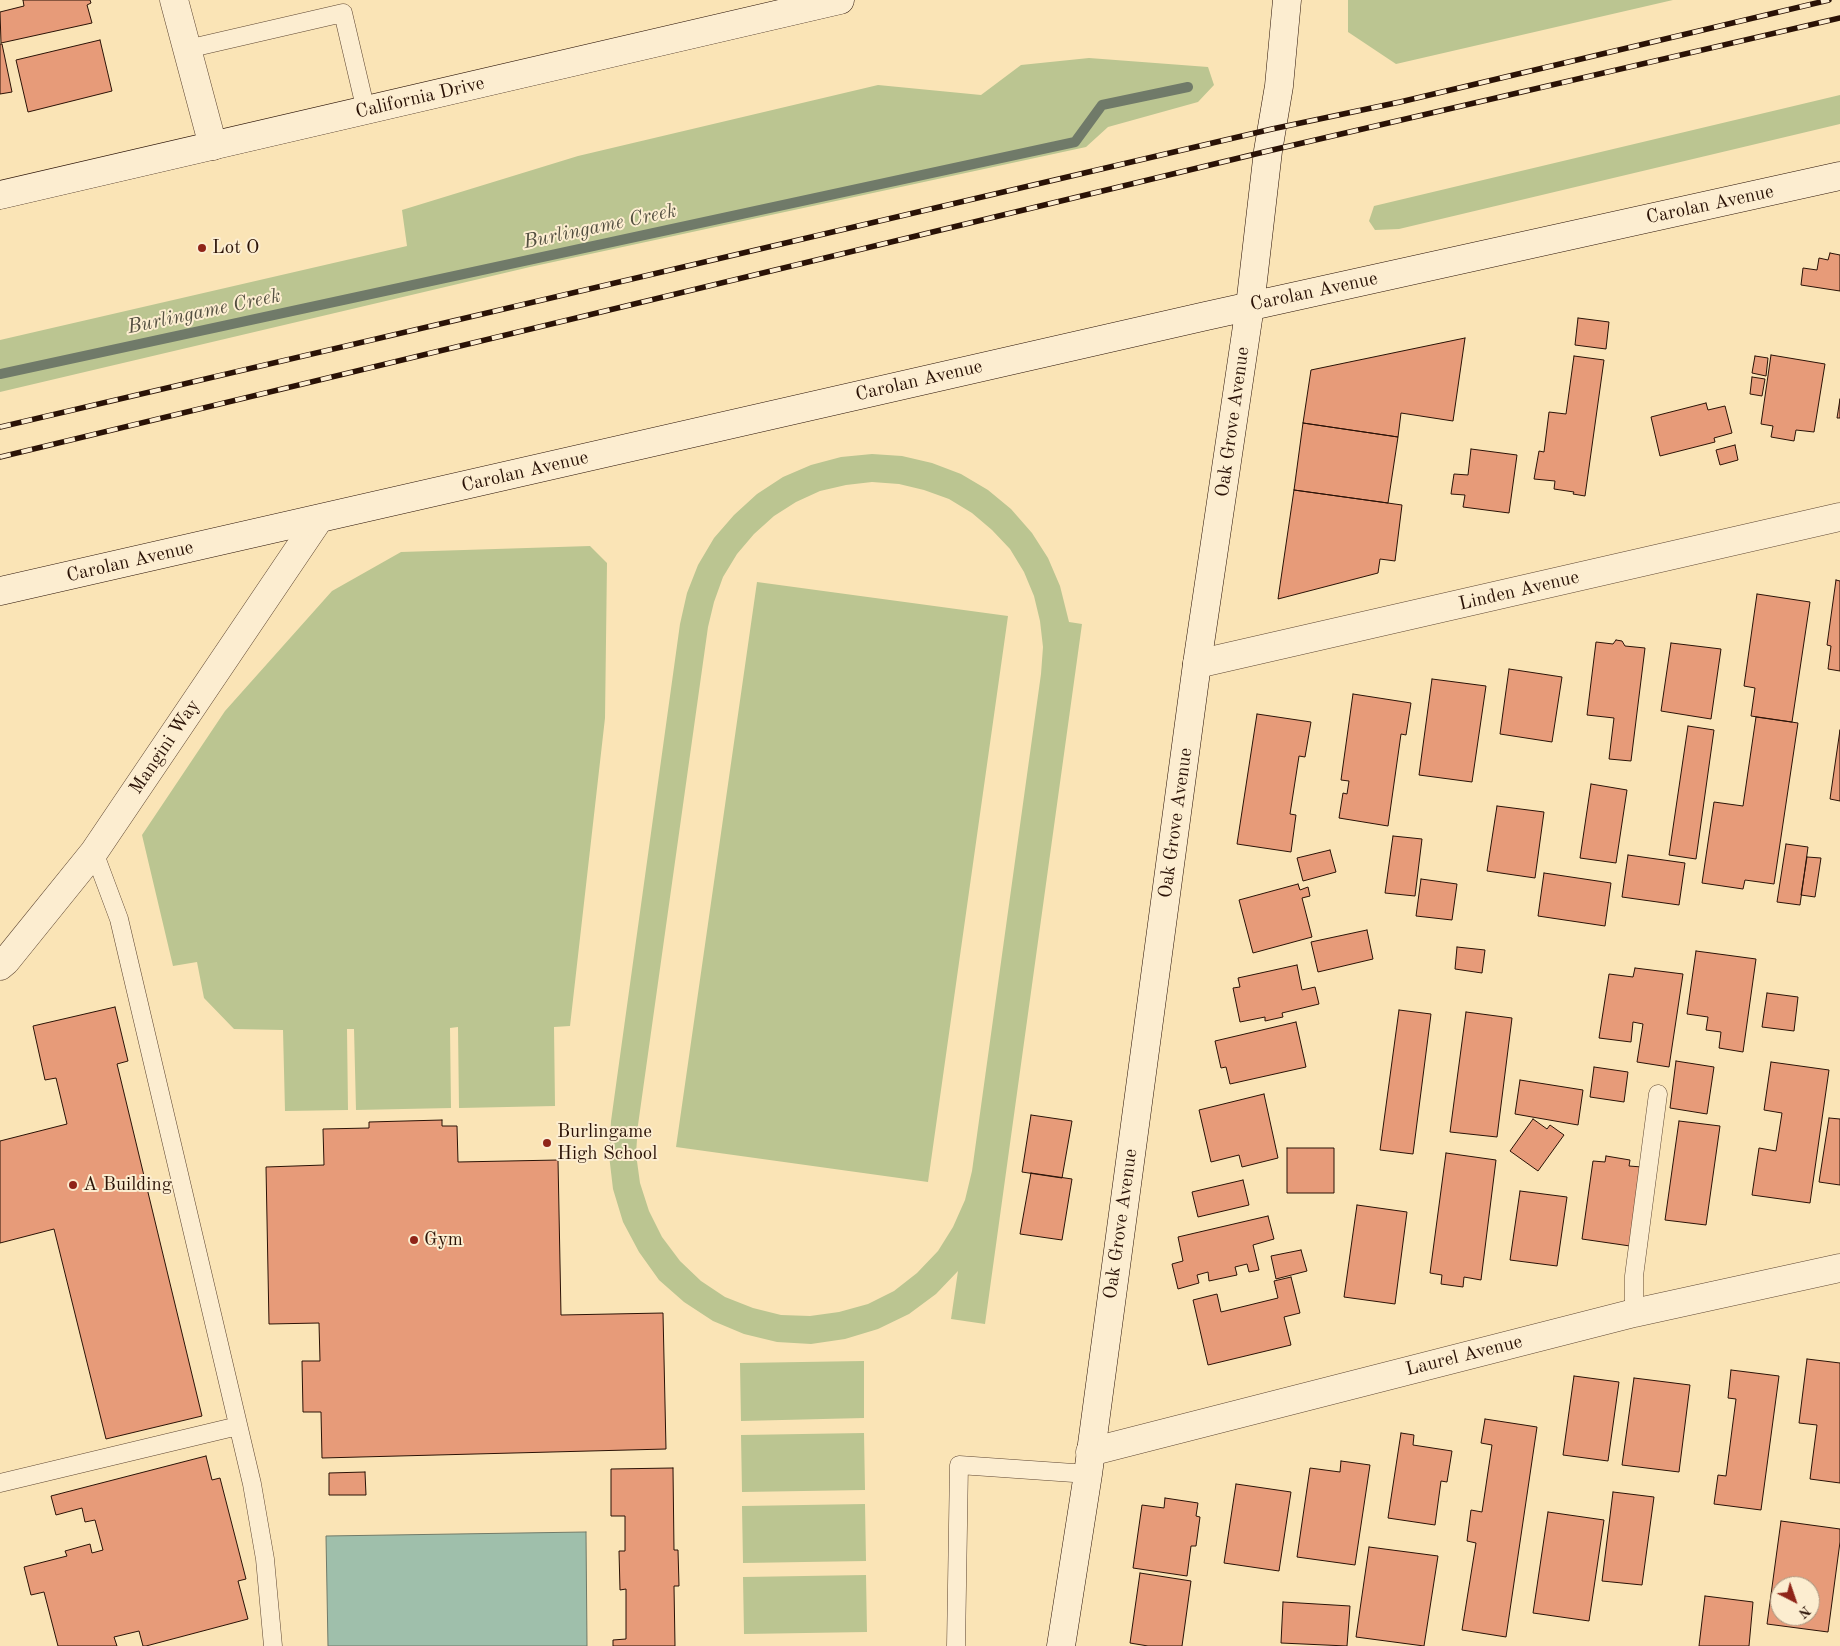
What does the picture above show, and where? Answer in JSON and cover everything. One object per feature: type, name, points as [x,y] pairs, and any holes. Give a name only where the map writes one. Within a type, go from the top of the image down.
[{"type":"street","points":[[174,0],[213,146]]},
{"type":"street","name":"California Drive","points":[[0,195],[366,111],[779,7],[840,0]]},
{"type":"street","points":[[1263,0],[1286,8]]},
{"type":"street","name":"Oak Grove Avenue","points":[[1061,1646],[1089,1463],[1198,664],[1250,306],[1268,151],[1279,86],[1286,8]]},
{"type":"street","name":"Carolan Avenue","points":[[0,591],[1250,306],[1840,176]]},
{"type":"street","name":"Linden Avenue","points":[[1198,664],[1840,517]]},
{"type":"street","name":"Mangini Way","points":[[0,966],[94,852],[318,519]]},
{"type":"street","name":"Laurel Avenue","points":[[1089,1463],[1634,1313],[1840,1268]]},
{"type":"lane","points":[[187,49],[343,13],[366,111]]},
{"type":"lane","points":[[94,852],[118,918],[252,1484],[265,1559],[273,1646]]},
{"type":"lane","points":[[1634,1313],[1634,1276],[1658,1094]]},
{"type":"lane","points":[[0,1483],[238,1426]]},
{"type":"lane","points":[[956,1646],[960,1465],[1089,1463]]},
{"type":"green space","points":[[1348,0],[1673,0],[1396,64],[1348,32]]},
{"type":"green space","points":[[1089,58],[1208,67],[1214,85],[1198,102],[1108,127],[1086,147],[530,267],[0,392],[0,340],[407,246],[402,210],[578,156],[878,85],[981,95],[1021,65]]},
{"type":"green space","points":[[1840,95],[1840,124],[1399,229],[1375,230],[1369,221],[1374,206]]},
{"type":"green space","points":[[872,454],[902,456],[932,463],[961,474],[988,490],[1011,509],[1032,533],[1048,558],[1060,586],[1069,622],[1082,624],[985,1324],[951,1319],[958,1271],[936,1294],[909,1314],[878,1329],[845,1339],[811,1344],[777,1342],[744,1334],[713,1321],[684,1302],[659,1280],[639,1252],[623,1222],[613,1189],[609,1155],[611,1121],[680,624],[687,593],[698,565],[714,538],[734,515],[757,494],[783,477],[811,465],[841,457]],"holes":[[[872,482],[899,484],[949,499],[972,513],[1010,549],[1024,572],[1034,596],[1040,621],[1043,647],[1041,674],[972,1171],[965,1200],[953,1227],[938,1251],[917,1273],[894,1291],[868,1304],[839,1312],[810,1316],[781,1315],[753,1308],[725,1297],[701,1281],[680,1261],[662,1237],[649,1211],[640,1183],[636,1154],[638,1125],[708,627],[723,577],[737,554],[754,534],[774,516],[796,502],[820,491]]]},
{"type":"green space","points":[[590,546],[607,563],[605,718],[570,1026],[554,1027],[555,1106],[459,1108],[458,1027],[450,1028],[451,1108],[356,1110],[354,1029],[347,1029],[348,1110],[285,1111],[283,1030],[234,1029],[204,998],[197,962],[173,966],[142,835],[225,711],[332,591],[401,552]]},
{"type":"green space","points":[[757,582],[1008,616],[928,1182],[676,1147]]},
{"type":"green space","points":[[864,1361],[864,1418],[741,1421],[740,1363]]},
{"type":"green space","points":[[864,1433],[865,1490],[742,1492],[741,1435]]},
{"type":"green space","points":[[865,1504],[866,1561],[743,1563],[742,1506]]},
{"type":"green space","points":[[866,1575],[867,1632],[744,1634],[743,1577]]},
{"type":"shaded area","points":[[586,1532],[587,1646],[328,1646],[326,1536]]},
{"type":"building","points":[[23,0],[90,0],[91,3],[87,5],[92,23],[1,43],[0,12],[24,6]]},
{"type":"building","points":[[100,40],[112,91],[28,112],[16,60]]},
{"type":"building","points":[[0,44],[2,44],[12,92],[0,94]]},
{"type":"building","points":[[1830,253],[1840,255],[1840,291],[1801,285],[1803,268],[1817,270],[1819,258],[1828,260]]},
{"type":"building","points":[[1578,318],[1609,322],[1606,349],[1575,345]]},
{"type":"building","points":[[1465,338],[1453,421],[1401,413],[1398,437],[1303,423],[1311,370]]},
{"type":"building","points":[[1771,355],[1825,364],[1814,432],[1796,430],[1794,441],[1771,437],[1773,426],[1761,424]]},
{"type":"building","points":[[1574,356],[1604,360],[1585,496],[1554,489],[1555,481],[1534,479],[1539,451],[1544,452],[1549,412],[1566,414]]},
{"type":"building","points":[[1755,356],[1768,358],[1766,376],[1752,373]]},
{"type":"building","points":[[1752,377],[1765,379],[1762,396],[1750,394]]},
{"type":"building","points":[[1840,399],[1840,418],[1837,418]]},
{"type":"building","points":[[1706,403],[1708,410],[1725,406],[1732,433],[1714,438],[1715,442],[1660,456],[1651,417]]},
{"type":"building","points":[[1303,423],[1398,437],[1388,503],[1294,490]]},
{"type":"building","points":[[1735,445],[1738,460],[1720,465],[1716,450]]},
{"type":"building","points":[[1471,449],[1517,455],[1509,513],[1463,507],[1465,495],[1451,494],[1454,474],[1468,475]]},
{"type":"building","points":[[1294,490],[1402,505],[1395,561],[1380,559],[1378,573],[1278,599]]},
{"type":"building","points":[[1836,580],[1840,581],[1840,671],[1828,669],[1831,646],[1827,645]]},
{"type":"building","points":[[1757,594],[1810,602],[1792,722],[1751,716],[1755,688],[1744,686]]},
{"type":"building","points":[[1616,640],[1622,641],[1625,646],[1645,648],[1631,761],[1609,759],[1614,718],[1587,715],[1596,642],[1613,644]]},
{"type":"building","points":[[1671,643],[1721,649],[1711,719],[1661,711]]},
{"type":"building","points":[[1509,669],[1562,677],[1552,742],[1500,734]]},
{"type":"building","points":[[1432,679],[1486,686],[1472,782],[1419,775]]},
{"type":"building","points":[[1353,694],[1411,703],[1406,735],[1401,734],[1388,826],[1339,818],[1343,793],[1347,794],[1349,781],[1341,780]]},
{"type":"building","points":[[1257,714],[1311,722],[1305,757],[1299,756],[1290,814],[1296,815],[1291,852],[1237,844]]},
{"type":"building","points":[[1756,717],[1798,723],[1774,884],[1745,880],[1743,889],[1702,883],[1714,802],[1743,806]]},
{"type":"building","points":[[1688,726],[1714,730],[1696,859],[1669,855]]},
{"type":"building","points":[[1840,730],[1840,801],[1830,799]]},
{"type":"building","points":[[1591,784],[1627,790],[1616,863],[1580,858]]},
{"type":"building","points":[[1497,806],[1544,812],[1535,878],[1487,871]]},
{"type":"building","points":[[1393,836],[1422,839],[1415,896],[1385,893]]},
{"type":"building","points":[[1786,844],[1808,847],[1800,905],[1777,902]]},
{"type":"building","points":[[1330,850],[1336,872],[1303,881],[1297,858]]},
{"type":"building","points":[[1628,855],[1685,863],[1679,905],[1622,897]]},
{"type":"building","points":[[1807,857],[1821,858],[1815,897],[1801,895]]},
{"type":"building","points":[[1544,873],[1611,883],[1605,926],[1538,916]]},
{"type":"building","points":[[1421,879],[1457,884],[1452,920],[1416,916]]},
{"type":"building","points":[[1298,884],[1300,890],[1308,887],[1310,896],[1302,898],[1312,937],[1253,953],[1239,900]]},
{"type":"building","points":[[1367,930],[1373,959],[1318,972],[1311,942]]},
{"type":"building","points":[[1457,947],[1485,950],[1482,973],[1455,969]]},
{"type":"building","points":[[1696,951],[1756,959],[1743,1052],[1719,1048],[1721,1032],[1706,1030],[1708,1017],[1687,1014]]},
{"type":"building","points":[[1297,965],[1302,990],[1315,987],[1319,1004],[1282,1013],[1283,1017],[1265,1021],[1265,1017],[1240,1022],[1233,988],[1240,987],[1238,978]]},
{"type":"building","points":[[1635,968],[1683,974],[1669,1067],[1637,1062],[1643,1024],[1633,1022],[1631,1042],[1599,1038],[1609,974],[1633,977]]},
{"type":"building","points":[[1767,993],[1798,997],[1794,1031],[1762,1027]]},
{"type":"building","name":"A Building","points":[[115,1007],[128,1061],[117,1064],[202,1416],[106,1439],[54,1229],[0,1243],[0,1141],[67,1124],[56,1078],[45,1080],[33,1026]]},
{"type":"building","points":[[1399,1010],[1431,1014],[1413,1154],[1380,1150]]},
{"type":"building","points":[[1466,1012],[1512,1018],[1497,1137],[1450,1132]]},
{"type":"building","points":[[1296,1022],[1306,1067],[1230,1084],[1226,1067],[1221,1068],[1215,1041]]},
{"type":"building","points":[[1676,1061],[1714,1067],[1707,1114],[1670,1108]]},
{"type":"building","points":[[1771,1062],[1829,1070],[1810,1203],[1752,1195],[1759,1148],[1776,1151],[1782,1113],[1764,1110]]},
{"type":"building","points":[[1594,1067],[1628,1072],[1624,1102],[1590,1097]]},
{"type":"building","points":[[1520,1080],[1583,1090],[1578,1125],[1515,1114]]},
{"type":"building","points":[[1264,1094],[1278,1158],[1242,1167],[1239,1155],[1211,1162],[1199,1110]]},
{"type":"building","points":[[1031,1115],[1072,1121],[1062,1178],[1022,1172]]},
{"type":"building","points":[[1829,1118],[1840,1119],[1840,1185],[1819,1182]]},
{"type":"building","points":[[1533,1119],[1547,1129],[1550,1125],[1564,1135],[1538,1171],[1510,1151]]},
{"type":"building","name":"Gym","points":[[442,1120],[442,1126],[457,1126],[458,1162],[558,1160],[561,1315],[663,1313],[666,1449],[322,1458],[321,1412],[303,1412],[302,1361],[320,1361],[319,1323],[269,1324],[266,1167],[324,1165],[323,1129],[369,1128],[369,1122]]},
{"type":"building","points":[[1679,1121],[1720,1126],[1706,1225],[1665,1220]]},
{"type":"building","points":[[1287,1148],[1334,1148],[1334,1193],[1287,1193]]},
{"type":"building","points":[[1446,1153],[1496,1160],[1481,1280],[1464,1277],[1463,1287],[1441,1284],[1442,1275],[1430,1273]]},
{"type":"building","points":[[1606,1156],[1630,1160],[1629,1166],[1642,1167],[1630,1246],[1582,1239],[1593,1161],[1605,1162]]},
{"type":"building","points":[[1031,1173],[1072,1179],[1062,1240],[1020,1234]]},
{"type":"building","points":[[1243,1180],[1249,1205],[1198,1217],[1192,1192]]},
{"type":"building","points":[[1520,1191],[1567,1197],[1557,1266],[1510,1260]]},
{"type":"building","points":[[1357,1205],[1407,1212],[1395,1304],[1344,1297]]},
{"type":"building","points":[[1268,1216],[1274,1239],[1253,1245],[1259,1270],[1249,1272],[1247,1264],[1235,1267],[1237,1275],[1209,1281],[1208,1272],[1197,1275],[1199,1283],[1178,1289],[1172,1264],[1183,1261],[1178,1237]]},
{"type":"building","points":[[1301,1250],[1307,1271],[1276,1279],[1271,1256]]},
{"type":"building","points":[[1291,1277],[1300,1313],[1284,1317],[1291,1345],[1208,1365],[1193,1300],[1217,1294],[1221,1312],[1278,1298],[1274,1281]]},
{"type":"building","points":[[1807,1359],[1840,1363],[1840,1483],[1810,1479],[1817,1425],[1799,1423]]},
{"type":"building","points":[[1731,1370],[1779,1376],[1761,1510],[1714,1504],[1718,1475],[1726,1476],[1736,1399],[1728,1398]]},
{"type":"building","points":[[1574,1376],[1619,1382],[1608,1461],[1563,1455]]},
{"type":"building","points":[[1634,1378],[1690,1385],[1679,1472],[1622,1465]]},
{"type":"building","points":[[1485,1419],[1537,1427],[1506,1637],[1462,1630],[1476,1543],[1467,1541],[1471,1510],[1482,1512],[1492,1445],[1481,1443]]},
{"type":"building","points":[[1401,1433],[1414,1435],[1413,1445],[1452,1451],[1447,1482],[1441,1481],[1435,1525],[1388,1518]]},
{"type":"building","points":[[206,1456],[212,1480],[220,1478],[246,1579],[238,1581],[248,1619],[146,1646],[143,1646],[139,1631],[114,1637],[117,1646],[58,1646],[44,1592],[31,1595],[24,1567],[67,1556],[65,1551],[90,1544],[92,1553],[103,1550],[95,1520],[85,1522],[82,1508],[56,1515],[51,1496]]},
{"type":"building","points":[[1341,1461],[1370,1465],[1355,1565],[1297,1557],[1310,1468],[1340,1472]]},
{"type":"building","points":[[673,1468],[674,1550],[678,1550],[679,1586],[674,1586],[675,1646],[613,1646],[613,1640],[626,1639],[626,1589],[620,1590],[619,1551],[625,1551],[625,1516],[611,1516],[611,1469]]},
{"type":"building","points":[[365,1472],[366,1495],[329,1495],[329,1473]]},
{"type":"building","points":[[1236,1484],[1291,1492],[1279,1571],[1224,1563]]},
{"type":"building","points":[[1613,1492],[1654,1497],[1642,1585],[1602,1581]]},
{"type":"building","points":[[1165,1498],[1198,1503],[1196,1516],[1200,1517],[1196,1546],[1191,1546],[1187,1576],[1133,1568],[1142,1505],[1164,1508]]},
{"type":"building","points":[[1548,1512],[1604,1520],[1589,1621],[1533,1613]]},
{"type":"building","points":[[1781,1521],[1840,1529],[1840,1542],[1828,1632],[1782,1626],[1820,1626],[1820,1576],[1774,1576]]},
{"type":"building","points":[[1369,1547],[1438,1556],[1424,1646],[1356,1637]]},
{"type":"building","points":[[1140,1573],[1191,1581],[1182,1646],[1148,1646],[1130,1643]]},
{"type":"building","points":[[1705,1596],[1753,1602],[1749,1646],[1699,1646]]},
{"type":"building","points":[[1283,1602],[1350,1606],[1347,1646],[1281,1643]]},
{"type":"building","points":[[1770,1602],[1770,1624],[1767,1624]]},
{"type":"waterway","name":"Burlingame Creek","points":[[0,374],[1075,142],[1102,105],[1188,87]]},
{"type":"railway","points":[[0,427],[1272,129],[1400,102],[1829,0]]},
{"type":"railway","points":[[0,457],[1268,151],[1840,18]]},
{"type":"place","name":"Lot O","points":[[202,248]]},
{"type":"place","name":"Burlingame High School","points":[[547,1143]]},
{"type":"place","name":"A Building","points":[[73,1185]]},
{"type":"place","name":"Gym","points":[[414,1240]]}]
